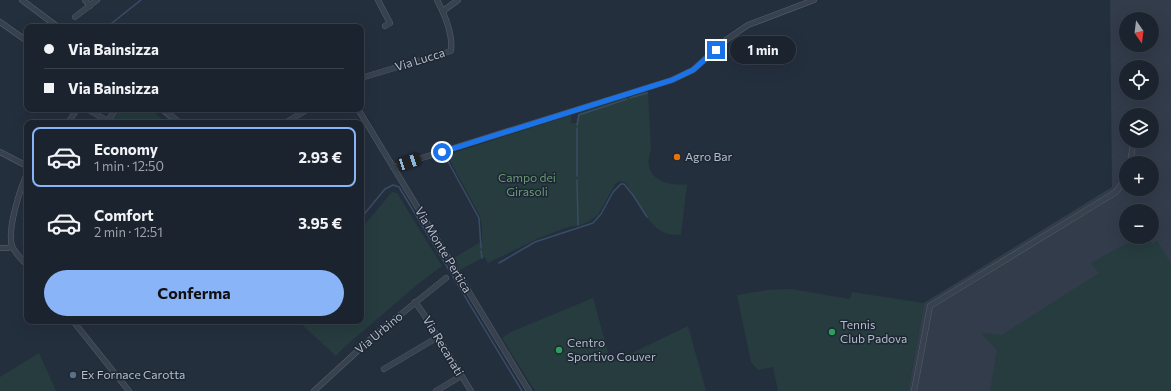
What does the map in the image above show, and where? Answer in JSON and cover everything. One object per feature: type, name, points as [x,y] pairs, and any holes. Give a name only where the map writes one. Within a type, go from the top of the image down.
[{"type":"street","points":[[22,0],[54,24]]},
{"type":"street","points":[[85,0],[90,6]]},
{"type":"street","points":[[75,17],[98,0]]},
{"type":"street","points":[[378,0],[390,23],[386,26]]},
{"type":"street","name":"Via Lucca","points":[[364,77],[451,51],[452,41],[443,11],[437,0]]},
{"type":"street","points":[[443,11],[458,0]]},
{"type":"street","points":[[393,167],[672,80],[693,70],[726,40],[748,25],[814,0]]},
{"type":"street","points":[[0,22],[24,39]]},
{"type":"street","points":[[92,112],[106,120]]},
{"type":"street","points":[[167,112],[176,120]]},
{"type":"street","points":[[290,120],[303,112]]},
{"type":"street","name":"Via Monte Pertica","points":[[360,112],[529,391]]},
{"type":"street","points":[[0,152],[24,164]]},
{"type":"street","points":[[24,182],[12,222],[11,235],[13,248],[24,261]]},
{"type":"street","points":[[914,391],[930,306],[1116,192],[1119,188]]},
{"type":"street","points":[[0,248],[13,248]]},
{"type":"street","name":"Via Urbino","points":[[314,391],[349,358],[446,278]]},
{"type":"street","name":"Via Recanati","points":[[416,302],[470,391]]},
{"type":"street","points":[[75,324],[129,391]]},
{"type":"street","points":[[384,370],[438,337]]},
{"type":"street","points":[[436,391],[462,376]]},
{"type":"shaded area","points":[[1110,0],[1171,0],[1171,391],[908,391],[924,303],[1112,187]]},
{"type":"green space","name":"Campo dei Girasoli","points":[[648,91],[651,150],[648,162],[649,167],[652,174],[660,180],[671,184],[687,184],[681,235],[668,234],[655,226],[644,212],[626,183],[620,181],[615,184],[598,215],[589,221],[581,225],[568,227],[539,238],[488,263],[484,257],[460,270],[454,258],[482,241],[482,226],[480,216],[447,155],[571,115],[571,123],[576,123],[578,113]]},
{"type":"green space","points":[[119,112],[154,112],[163,120],[113,120]]},
{"type":"green space","points":[[392,192],[397,193],[442,266],[418,284],[342,349],[336,356],[301,324],[364,324],[364,225]]},
{"type":"green space","points":[[1125,244],[1159,244],[1171,264],[1171,391],[990,391],[997,350],[981,333],[1002,335],[1099,273],[1091,263]]},
{"type":"green space","name":"Tennis Club Padova","points":[[791,289],[850,299],[852,292],[924,303],[908,391],[778,391],[773,367],[758,370],[751,362],[737,295],[767,290]]},
{"type":"green space","name":"Centro Sportivo Couver","points":[[593,298],[611,363],[688,326],[706,391],[535,391],[502,338],[511,332]]},
{"type":"green space","points":[[39,353],[56,391],[0,391],[0,377]]},
{"type":"waterway","points":[[111,24],[141,0]]},
{"type":"waterway","points":[[630,98],[647,93]]},
{"type":"waterway","points":[[577,125],[579,115],[627,99]]},
{"type":"waterway","points":[[161,112],[171,120]]},
{"type":"waterway","points":[[577,128],[577,176]]},
{"type":"waterway","points":[[445,156],[479,218],[481,248]]},
{"type":"waterway","points":[[577,180],[578,225]]},
{"type":"waterway","points":[[499,263],[535,242],[593,223],[601,214],[613,192],[621,184],[624,184],[633,195],[647,217]]},
{"type":"waterway","points":[[364,214],[385,189],[393,185],[399,187],[522,391]]},
{"type":"waterway","points":[[481,251],[482,258]]},
{"type":"place","name":"Agro Bar","points":[[677,157]]},
{"type":"place","name":"Tennis Club Padova","points":[[832,332]]},
{"type":"place","name":"Centro Sportivo Couver","points":[[559,350]]},
{"type":"place","name":"Ex Fornace Carotta","points":[[73,375]]},
{"type":"route","points":[[442,152],[672,80],[693,70],[716,50]]}]
